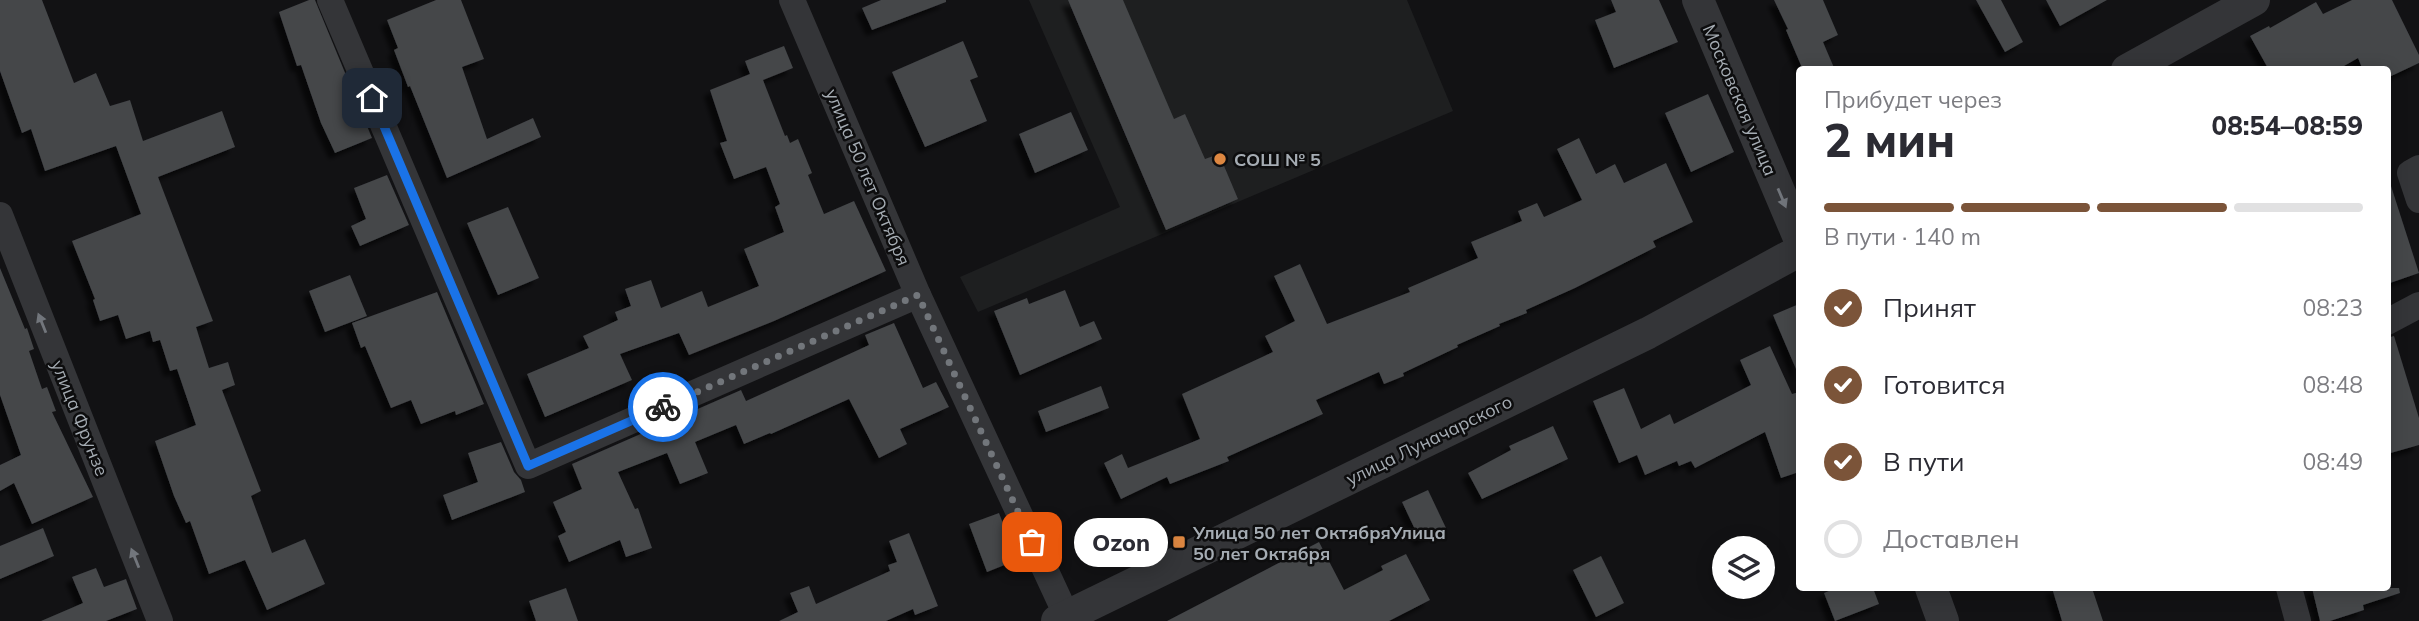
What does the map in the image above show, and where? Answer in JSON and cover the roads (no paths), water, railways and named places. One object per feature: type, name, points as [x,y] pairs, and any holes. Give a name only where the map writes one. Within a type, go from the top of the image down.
[{"type":"street","points":[[330,0],[528,466],[918,295]]},
{"type":"street","name":"улица 50 лет Октября","points":[[792,0],[918,295],[1064,620]]},
{"type":"street","name":"Московская улица","points":[[1698,0],[1796,231]]},
{"type":"street","points":[[2134,66],[2254,0]]},
{"type":"street","points":[[2419,168],[2410,173],[2419,200]]},
{"type":"street","name":"улица Фрунзе","points":[[0,215],[160,621]]},
{"type":"street","name":"улица Луначарского","points":[[1064,620],[1648,333],[1796,253]]},
{"type":"street","points":[[2391,321],[2419,305]]},
{"type":"street","points":[[1932,591],[1943,621]]},
{"type":"street","points":[[2290,591],[2298,621]]},
{"type":"place","name":"СОШ № 5","points":[[1220,159]]},
{"type":"place","name":"Ozon","points":[[1032,542]]},
{"type":"place","name":"Улица 50 лет ОктябряУлица 50 лет Октября","points":[[1179,542]]}]
